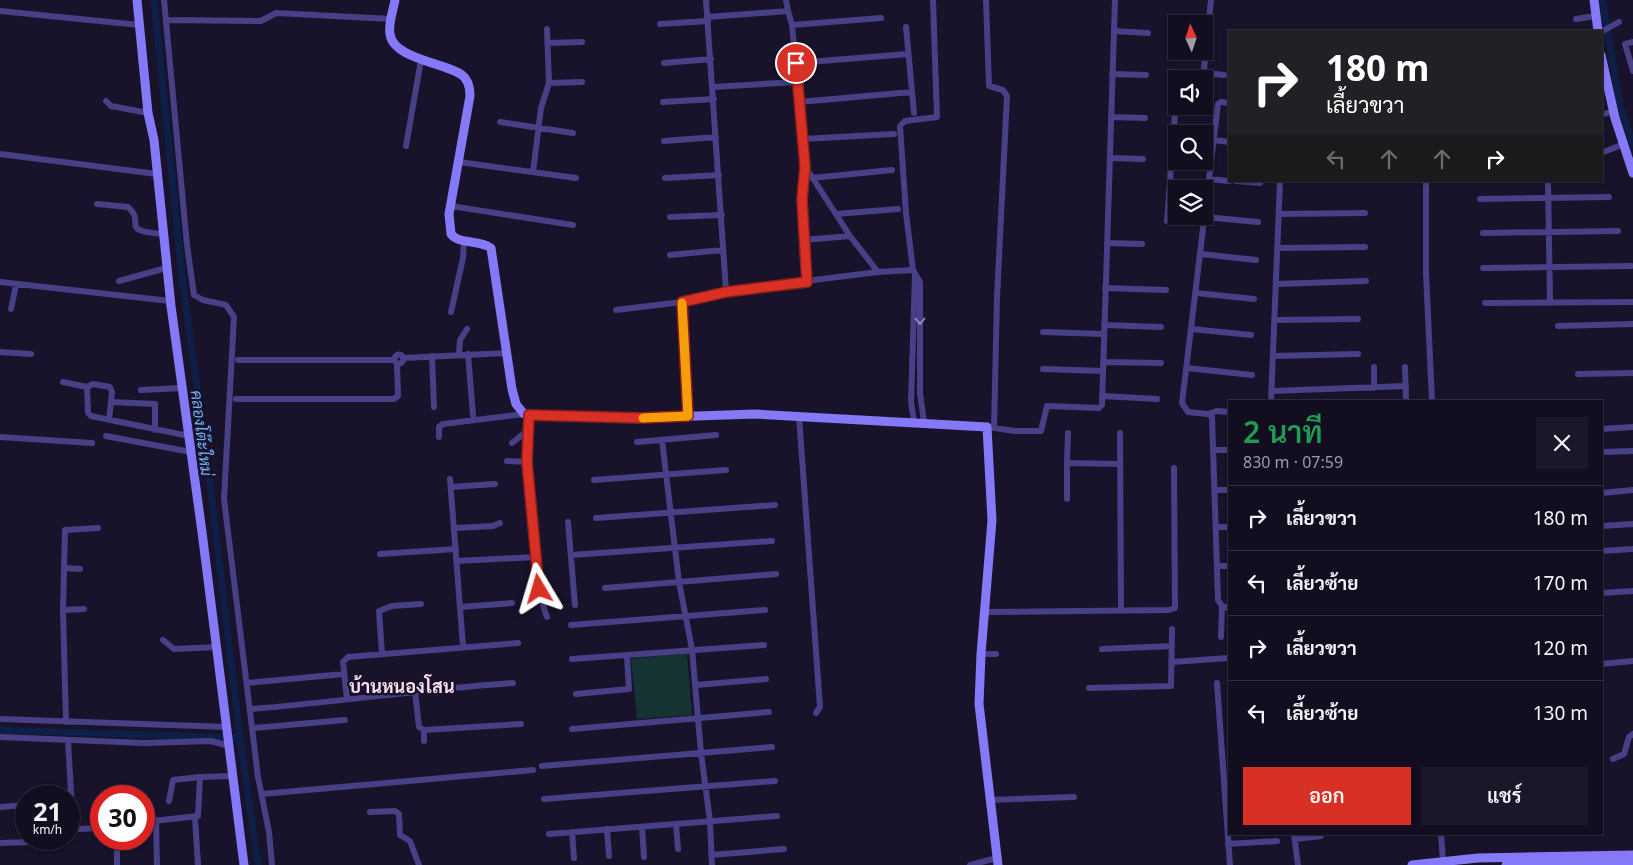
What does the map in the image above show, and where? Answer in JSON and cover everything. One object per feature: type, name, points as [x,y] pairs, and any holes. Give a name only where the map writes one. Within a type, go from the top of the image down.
[{"type":"street","points":[[137,0],[148,113],[154,140],[170,302],[217,647],[244,865]]},
{"type":"street","points":[[164,0],[187,244],[194,295],[204,300],[226,305],[234,317],[224,499],[272,865]]},
{"type":"street","points":[[395,0],[391,19],[390,34],[392,41],[421,60],[462,75],[470,85],[470,96],[451,206],[451,234],[454,238],[477,241],[491,248],[516,404],[527,415],[527,462],[534,557],[541,599],[547,617]]},
{"type":"street","points":[[706,0],[726,292]]},
{"type":"street","points":[[786,0],[792,25],[805,166],[802,200],[807,282]]},
{"type":"street","points":[[914,421],[911,402],[914,272],[906,213],[900,126],[905,121],[936,117],[933,0]]},
{"type":"street","points":[[970,865],[997,862],[980,704],[981,654],[992,520],[990,427],[1008,96],[1003,90],[989,86],[986,0]]},
{"type":"street","points":[[439,437],[439,427],[443,424],[527,415],[640,418],[754,414],[914,421],[990,427],[1015,431],[1041,431],[1047,406],[1099,408],[1102,396],[1115,0]]},
{"type":"street","points":[[1205,70],[1211,0]]},
{"type":"street","points":[[1594,0],[1600,30]]},
{"type":"street","points":[[0,11],[139,25]]},
{"type":"street","points":[[660,24],[788,11]]},
{"type":"street","points":[[166,20],[261,21],[276,13],[391,19]]},
{"type":"street","points":[[1576,19],[1596,16]]},
{"type":"street","points":[[792,25],[881,18]]},
{"type":"street","points":[[1603,30],[1616,24]]},
{"type":"street","points":[[906,27],[914,113]]},
{"type":"street","points":[[533,172],[541,108],[549,83],[547,29]]},
{"type":"street","points":[[1114,31],[1148,33]]},
{"type":"street","points":[[548,43],[582,42]]},
{"type":"street","points":[[1633,42],[1625,44],[1633,71]]},
{"type":"street","points":[[796,63],[908,54]]},
{"type":"street","points":[[406,146],[421,60]]},
{"type":"street","points":[[664,63],[711,60]]},
{"type":"street","points":[[1603,64],[1614,111],[1633,173]]},
{"type":"street","points":[[1112,74],[1146,75]]},
{"type":"street","points":[[1213,76],[1224,75]]},
{"type":"street","points":[[549,83],[582,82]]},
{"type":"street","points":[[713,87],[797,82]]},
{"type":"street","points":[[799,102],[912,92]]},
{"type":"street","points":[[663,102],[714,98]]},
{"type":"street","points":[[106,101],[111,106],[148,113]]},
{"type":"street","points":[[1228,103],[1221,102],[1218,104],[1209,179],[1228,181]]},
{"type":"street","points":[[1603,114],[1614,111]]},
{"type":"street","points":[[1167,221],[1175,115]]},
{"type":"street","points":[[1111,117],[1145,118]]},
{"type":"street","points":[[500,122],[573,133]]},
{"type":"street","points":[[802,139],[894,134]]},
{"type":"street","points":[[664,141],[716,137]]},
{"type":"street","points":[[1214,140],[1228,142]]},
{"type":"street","points":[[1603,153],[1624,144]]},
{"type":"street","points":[[0,154],[157,174]]},
{"type":"street","points":[[1110,158],[1143,160]]},
{"type":"street","points":[[459,162],[576,178]]},
{"type":"street","points":[[805,166],[850,236],[878,272]]},
{"type":"street","points":[[812,178],[892,170]]},
{"type":"street","points":[[665,178],[719,175]]},
{"type":"street","points":[[1244,182],[1260,184]]},
{"type":"street","points":[[1272,400],[1280,182]]},
{"type":"street","points":[[1426,182],[1426,273],[1432,400]]},
{"type":"street","points":[[1548,182],[1550,302]]},
{"type":"street","points":[[1480,199],[1609,198]]},
{"type":"street","points":[[97,204],[128,207],[134,215],[136,229],[140,232],[163,234]]},
{"type":"street","points":[[451,206],[573,225]]},
{"type":"street","points":[[836,214],[898,209]]},
{"type":"street","points":[[1279,214],[1364,213]]},
{"type":"street","points":[[670,217],[722,215]]},
{"type":"street","points":[[1213,218],[1258,222]]},
{"type":"street","points":[[1204,225],[1182,403],[1184,410],[1188,412],[1208,414],[1216,411],[1228,412]]},
{"type":"street","points":[[1482,233],[1618,231]]},
{"type":"street","points":[[804,240],[850,236]]},
{"type":"street","points":[[451,312],[464,240]]},
{"type":"street","points":[[1107,243],[1142,244]]},
{"type":"street","points":[[1278,248],[1366,247]]},
{"type":"street","points":[[670,255],[723,250]]},
{"type":"street","points":[[1201,254],[1256,260]]},
{"type":"street","points":[[1483,268],[1631,266]]},
{"type":"street","points":[[119,281],[166,268]]},
{"type":"street","points":[[616,310],[682,302],[726,292],[878,272],[914,272]]},
{"type":"street","points":[[914,272],[920,282],[920,393],[924,422]]},
{"type":"street","points":[[1276,284],[1366,281]]},
{"type":"street","points":[[0,282],[170,302]]},
{"type":"street","points":[[11,309],[16,284]]},
{"type":"street","points":[[1105,288],[1166,290]]},
{"type":"street","points":[[1196,293],[1254,299]]},
{"type":"street","points":[[682,302],[688,416]]},
{"type":"street","points":[[1484,303],[1633,302]]},
{"type":"street","points":[[1275,320],[1358,319]]},
{"type":"street","points":[[1558,326],[1633,324]]},
{"type":"street","points":[[1104,325],[1162,327]]},
{"type":"street","points":[[459,354],[460,340],[467,329]]},
{"type":"street","points":[[1192,329],[1252,336]]},
{"type":"street","points":[[1043,332],[1104,334]]},
{"type":"street","points":[[0,352],[31,354]]},
{"type":"street","points":[[236,399],[394,399],[398,396],[395,362],[397,355],[403,358],[507,353]]},
{"type":"street","points":[[468,354],[473,415]]},
{"type":"street","points":[[1273,356],[1358,354]]},
{"type":"street","points":[[432,356],[434,407]]},
{"type":"street","points":[[238,360],[395,362]]},
{"type":"street","points":[[1103,362],[1162,363]]},
{"type":"street","points":[[1374,367],[1374,388]]},
{"type":"street","points":[[1405,367],[1406,400]]},
{"type":"street","points":[[1187,368],[1252,375]]},
{"type":"street","points":[[1043,370],[1103,370]]},
{"type":"street","points":[[1578,374],[1633,374]]},
{"type":"street","points":[[63,382],[87,387],[93,384],[110,387],[112,402],[109,420]]},
{"type":"street","points":[[1272,390],[1406,386]]},
{"type":"street","points":[[87,387],[88,413],[91,416],[189,436]]},
{"type":"street","points":[[140,390],[182,388]]},
{"type":"street","points":[[1102,396],[1157,399]]},
{"type":"street","points":[[112,402],[155,404],[155,430]]},
{"type":"street","points":[[1208,414],[1212,417],[1214,450],[1218,600],[1222,606],[1221,637]]},
{"type":"street","points":[[799,416],[820,707],[816,713]]},
{"type":"street","points":[[1603,429],[1633,427]]},
{"type":"street","points":[[512,443],[528,430]]},
{"type":"street","points":[[1068,433],[1068,499]]},
{"type":"street","points":[[1120,433],[1121,610]]},
{"type":"street","points":[[637,442],[716,435]]},
{"type":"street","points":[[106,436],[191,452]]},
{"type":"street","points":[[0,437],[92,443]]},
{"type":"street","points":[[662,440],[679,582],[684,616],[692,649],[701,753],[707,787],[712,865]]},
{"type":"street","points":[[1214,450],[1228,450]]},
{"type":"street","points":[[1603,452],[1633,451]]},
{"type":"street","points":[[507,461],[527,462]]},
{"type":"street","points":[[1067,463],[1120,464]]},
{"type":"street","points":[[985,612],[1175,608],[1174,468]]},
{"type":"street","points":[[594,480],[726,470]]},
{"type":"street","points":[[450,479],[464,646]]},
{"type":"street","points":[[451,487],[495,484]]},
{"type":"street","points":[[1216,490],[1228,490]]},
{"type":"street","points":[[1603,493],[1633,490]]},
{"type":"street","points":[[596,518],[775,505]]},
{"type":"street","points":[[568,522],[575,605]]},
{"type":"street","points":[[455,528],[493,526],[500,523]]},
{"type":"street","points":[[1603,526],[1633,524]]},
{"type":"street","points":[[1217,527],[1228,527]]},
{"type":"street","points":[[66,722],[63,610],[65,530],[98,528]]},
{"type":"street","points":[[571,556],[772,541]]},
{"type":"street","points":[[380,554],[456,548]]},
{"type":"street","points":[[1603,551],[1633,549]]},
{"type":"street","points":[[457,561],[534,557]]},
{"type":"street","points":[[1218,566],[1228,566]]},
{"type":"street","points":[[64,568],[80,568]]},
{"type":"street","points":[[605,588],[776,574]]},
{"type":"street","points":[[1603,593],[1633,591]]},
{"type":"street","points":[[460,607],[512,603]]},
{"type":"street","points":[[382,654],[379,611],[392,606],[421,604]]},
{"type":"street","points":[[1222,606],[1228,608]]},
{"type":"street","points":[[63,610],[84,609]]},
{"type":"street","points":[[570,625],[765,610]]},
{"type":"street","points":[[1089,688],[1171,686],[1172,629]]},
{"type":"street","points":[[163,640],[174,649],[217,647]]},
{"type":"street","points":[[347,699],[344,674],[345,658],[464,646],[518,643]]},
{"type":"street","points":[[572,659],[764,645]]},
{"type":"street","points":[[1102,649],[1172,646]]},
{"type":"street","points":[[981,654],[996,654]]},
{"type":"street","points":[[576,694],[629,689],[627,656]]},
{"type":"street","points":[[1172,662],[1228,658]]},
{"type":"street","points":[[1603,664],[1633,661]]},
{"type":"street","points":[[247,683],[344,674]]},
{"type":"street","points":[[696,685],[766,679]]},
{"type":"street","points":[[251,709],[513,683]]},
{"type":"street","points":[[1217,683],[1230,865]]},
{"type":"street","points":[[415,692],[419,727],[424,730],[521,724]]},
{"type":"street","points":[[572,729],[769,712]]},
{"type":"street","points":[[0,719],[227,728]]},
{"type":"street","points":[[253,728],[345,720]]},
{"type":"street","points":[[424,730],[424,741]]},
{"type":"street","points":[[1613,759],[1624,754],[1629,737],[1633,734]]},
{"type":"street","points":[[0,737],[68,741],[178,743],[211,741],[229,744]]},
{"type":"street","points":[[68,741],[73,826],[78,829],[90,828]]},
{"type":"street","points":[[542,766],[772,747]]},
{"type":"street","points":[[262,794],[533,770]]},
{"type":"street","points":[[169,801],[173,780],[233,776]]},
{"type":"street","points":[[157,865],[156,820],[195,818],[200,813],[198,786],[200,777]]},
{"type":"street","points":[[544,799],[774,781]]},
{"type":"street","points":[[990,800],[1074,797]]},
{"type":"street","points":[[0,807],[15,806]]},
{"type":"street","points":[[370,812],[395,811],[400,814],[400,835],[410,841],[419,865]]},
{"type":"street","points":[[548,834],[778,816]]},
{"type":"street","points":[[195,818],[198,865]]},
{"type":"street","points":[[676,824],[678,849]]},
{"type":"street","points":[[642,826],[644,857]]},
{"type":"street","points":[[607,829],[608,856]]},
{"type":"street","points":[[572,832],[574,858]]},
{"type":"street","points":[[1441,835],[1444,863]]},
{"type":"street","points":[[1298,865],[1295,836],[1321,836]]},
{"type":"street","points":[[1228,844],[1277,841]]},
{"type":"street","points":[[0,843],[15,842]]},
{"type":"street","points":[[711,855],[784,849]]},
{"type":"street","points":[[116,850],[117,865]]},
{"type":"street","points":[[1412,865],[1633,855]]},
{"type":"street","points":[[1506,865],[1633,862]]},
{"type":"green space","points":[[687,653],[692,715],[637,719],[631,659]]},
{"type":"waterway","name":"คลองโต๊ะใหม่","points":[[154,0],[183,286],[209,474],[240,738],[258,865]]},
{"type":"waterway","points":[[1602,0],[1620,105],[1633,145]]},
{"type":"waterway","points":[[0,730],[240,738]]},
{"type":"slow traffic","points":[[643,418],[688,416],[682,303]]},
{"type":"district","name":"บ้านหนองโสน","points":[[402,687]]},
{"type":"route","points":[[539,589],[534,557],[527,462],[529,415],[640,418],[688,416],[682,302],[716,296],[726,292],[807,282],[802,200],[805,166],[796,63]]}]
